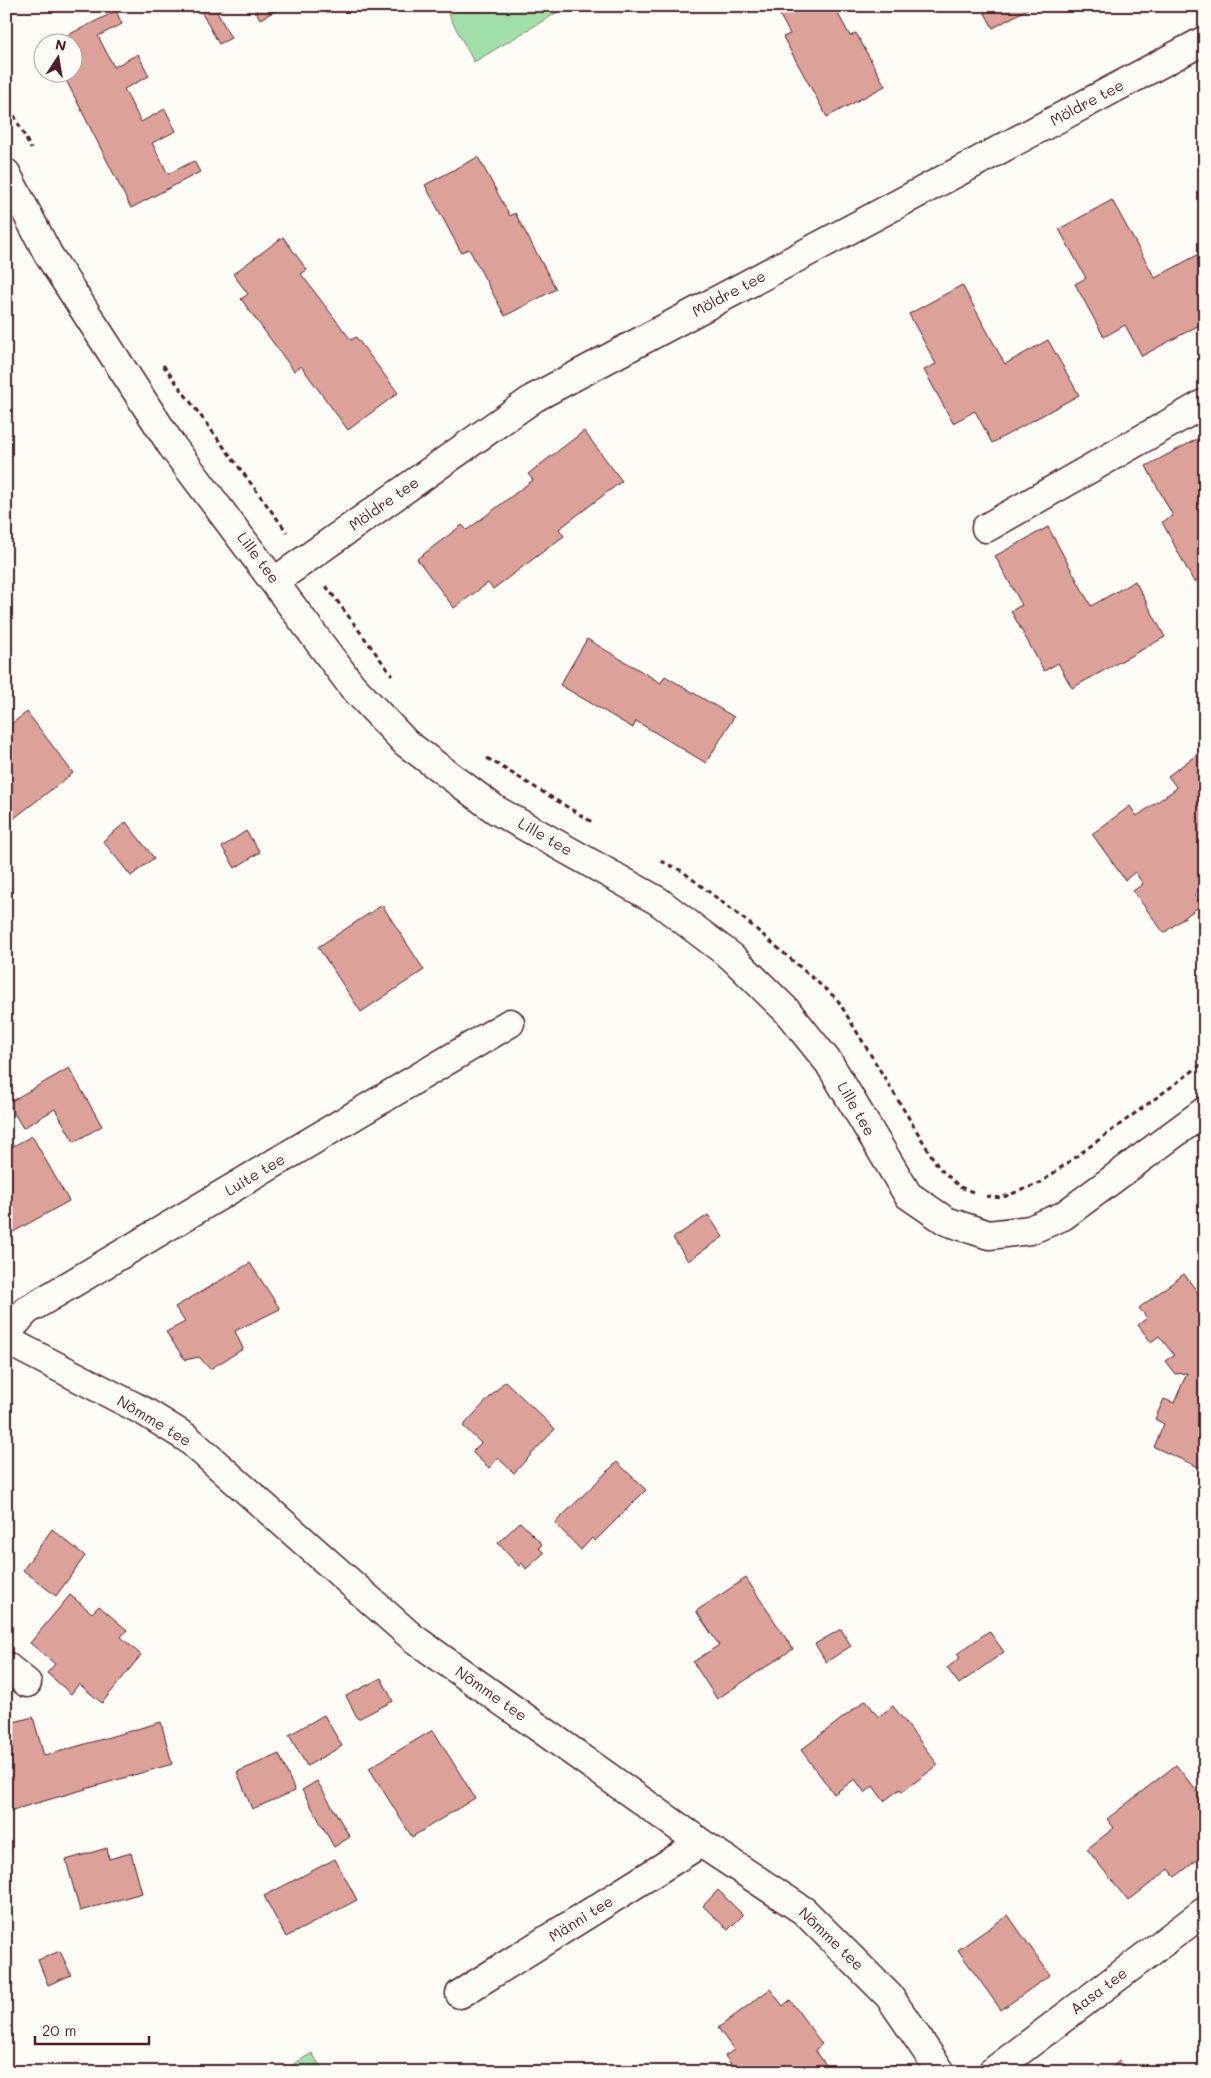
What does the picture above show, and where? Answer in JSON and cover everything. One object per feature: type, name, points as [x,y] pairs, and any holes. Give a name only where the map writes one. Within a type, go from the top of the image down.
[{"type":"street","name":"Möldre tee","points":[[275,581],[534,398],[1205,40]]},
{"type":"street","name":"Lille tee","points":[[6,173],[48,254],[172,446],[352,686],[406,743],[496,810],[658,901],[732,956],[787,1011],[829,1064],[908,1195],[946,1221],[989,1235],[1030,1230],[1063,1216],[1205,1111]]},
{"type":"street","points":[[986,528],[1205,403]]},
{"type":"street","name":"Luite tee","points":[[8,1343],[26,1311],[510,1023]]},
{"type":"street","name":"Nõmme tee","points":[[8,1343],[145,1412],[187,1438],[414,1638],[701,1843],[804,1911],[889,1996],[941,2072]]},
{"type":"street","name":"Männi tee","points":[[460,1994],[701,1843]]},
{"type":"street","name":"Aasa tee","points":[[992,2072],[1205,1911]]},
{"type":"path","points":[[6,99],[32,150]]},
{"type":"path","points":[[157,357],[307,559]]},
{"type":"green space","points":[[444,6],[568,6],[474,62]]},
{"type":"green space","points":[[312,2053],[324,2072],[281,2072]]},
{"type":"building","points":[[198,6],[227,6],[217,12],[231,38],[219,44]]},
{"type":"building","points":[[253,6],[281,6],[281,8],[260,19]]},
{"type":"building","points":[[775,6],[834,6],[850,36],[856,33],[885,86],[827,117],[783,37],[790,34]]},
{"type":"building","points":[[981,6],[1033,6],[993,28]]},
{"type":"building","points":[[116,11],[122,24],[98,36],[114,67],[138,54],[149,76],[124,89],[141,122],[165,109],[176,131],[152,143],[168,174],[194,161],[200,172],[131,208],[67,82],[82,82],[82,32],[74,32]]},
{"type":"building","points":[[478,157],[510,216],[515,213],[556,289],[505,316],[469,249],[461,252],[425,185]]},
{"type":"building","points":[[1112,200],[1155,278],[1199,254],[1205,265],[1205,322],[1142,356],[1125,325],[1104,337],[1075,284],[1086,278],[1059,229]]},
{"type":"building","points":[[283,237],[307,270],[301,274],[351,340],[356,337],[398,393],[348,430],[301,366],[294,371],[241,299],[248,294],[233,274]]},
{"type":"building","points":[[962,285],[1005,364],[1048,340],[1079,395],[992,443],[975,411],[953,423],[924,370],[936,364],[909,314]]},
{"type":"building","points":[[584,431],[622,481],[559,529],[564,536],[493,589],[488,583],[454,608],[417,559],[462,525],[467,530],[533,480],[528,474]]},
{"type":"building","points":[[1199,438],[1205,448],[1205,576],[1194,582],[1162,522],[1173,516],[1146,466]]},
{"type":"building","points":[[1048,527],[1091,606],[1135,581],[1165,637],[1072,688],[1058,663],[1044,671],[1011,611],[1022,605],[995,556]]},
{"type":"building","points":[[587,639],[661,683],[665,676],[734,717],[706,763],[636,721],[633,728],[560,685]]},
{"type":"building","points":[[27,712],[73,773],[13,819],[6,810],[6,728]]},
{"type":"building","points":[[1199,753],[1205,760],[1205,886],[1194,895],[1201,905],[1164,933],[1133,891],[1143,884],[1135,872],[1125,880],[1092,834],[1130,806],[1137,816],[1177,788],[1168,776]]},
{"type":"building","points":[[126,822],[154,858],[131,876],[103,841]]},
{"type":"building","points":[[246,831],[260,852],[235,868],[222,847]]},
{"type":"building","points":[[382,905],[424,970],[361,1012],[318,947]]},
{"type":"building","points":[[69,1068],[102,1126],[74,1142],[55,1109],[23,1128],[8,1103]]},
{"type":"building","points":[[32,1136],[69,1201],[6,1236],[6,1150]]},
{"type":"building","points":[[708,1215],[723,1237],[688,1261],[673,1238]]},
{"type":"building","points":[[250,1263],[280,1309],[235,1331],[243,1349],[210,1369],[199,1357],[185,1360],[166,1332],[185,1322],[175,1307]]},
{"type":"building","points":[[1184,1274],[1199,1294],[1205,1291],[1205,1470],[1154,1447],[1164,1424],[1155,1419],[1164,1399],[1174,1403],[1187,1373],[1175,1374],[1165,1361],[1174,1355],[1159,1336],[1151,1342],[1138,1325],[1147,1318],[1139,1308]]},
{"type":"building","points":[[505,1381],[555,1429],[514,1473],[498,1458],[489,1468],[472,1452],[481,1443],[463,1426]]},
{"type":"building","points":[[617,1462],[646,1490],[595,1541],[592,1538],[581,1550],[555,1523]]},
{"type":"building","points":[[520,1522],[542,1544],[539,1548],[544,1553],[526,1569],[522,1563],[519,1566],[498,1543]]},
{"type":"building","points":[[52,1529],[85,1556],[56,1596],[23,1570]]},
{"type":"building","points":[[746,1578],[793,1649],[717,1699],[693,1662],[719,1645],[696,1611]]},
{"type":"building","points":[[70,1595],[92,1613],[99,1606],[127,1630],[121,1637],[141,1655],[102,1703],[79,1684],[71,1694],[47,1673],[55,1664],[30,1643]]},
{"type":"building","points":[[841,1629],[851,1646],[826,1662],[815,1644]]},
{"type":"building","points":[[989,1631],[1004,1652],[959,1684],[947,1668],[960,1658],[957,1654]]},
{"type":"building","points":[[381,1678],[393,1701],[358,1719],[346,1696]]},
{"type":"building","points":[[866,1700],[878,1717],[893,1706],[938,1765],[902,1792],[900,1789],[884,1801],[873,1786],[865,1793],[855,1779],[834,1794],[801,1750]]},
{"type":"building","points":[[324,1715],[342,1746],[307,1766],[289,1735]]},
{"type":"building","points":[[33,1717],[44,1756],[161,1722],[172,1764],[6,1812],[6,1724]]},
{"type":"building","points":[[433,1730],[475,1798],[412,1837],[369,1768]]},
{"type":"building","points":[[279,1754],[295,1791],[252,1809],[237,1772]]},
{"type":"building","points":[[1176,1765],[1205,1802],[1205,1854],[1175,1877],[1169,1869],[1128,1901],[1087,1849],[1114,1828],[1107,1819]]},
{"type":"building","points":[[317,1781],[350,1837],[334,1847],[302,1790]]},
{"type":"building","points":[[107,1848],[109,1859],[131,1853],[142,1893],[80,1911],[66,1860]]},
{"type":"building","points":[[335,1859],[357,1900],[286,1937],[264,1896]]},
{"type":"building","points":[[718,1890],[743,1915],[728,1930],[703,1906]]},
{"type":"building","points":[[1008,1915],[1050,1975],[1001,2010],[958,1950]]},
{"type":"building","points":[[60,1951],[71,1975],[48,1985],[38,1960]]},
{"type":"building","points":[[770,1989],[783,2006],[790,2000],[822,2044],[815,2050],[830,2070],[828,2072],[737,2072],[725,2056],[734,2050],[718,2028]]},
{"type":"building","points":[[1119,2061],[1130,2072],[1107,2072]]}]
